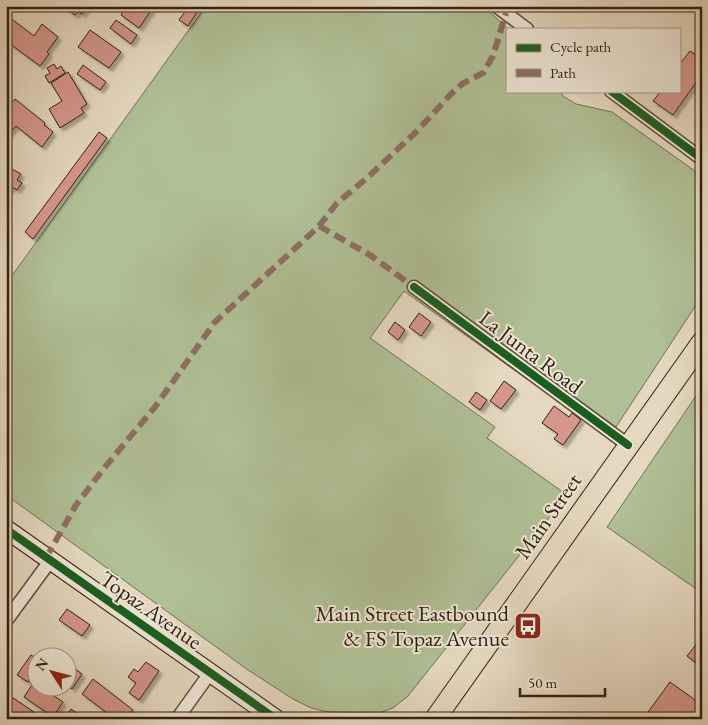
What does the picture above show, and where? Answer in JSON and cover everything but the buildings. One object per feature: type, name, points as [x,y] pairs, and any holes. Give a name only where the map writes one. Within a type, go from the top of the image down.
[{"type":"main road","name":"Main Street","points":[[434,719],[702,342]]},
{"type":"street","points":[[496,6],[526,28]]},
{"type":"street","points":[[612,92],[702,159]]},
{"type":"street","name":"La Junta Road","points":[[414,287],[628,445]]},
{"type":"street","name":"Topaz Avenue","points":[[6,529],[276,719]]},
{"type":"street","points":[[6,621],[50,561]]},
{"type":"street","points":[[177,719],[210,673]]},
{"type":"green space","points":[[206,6],[483,6],[507,28],[506,92],[561,92],[563,96],[576,104],[612,112],[702,176],[702,296],[616,427],[536,369],[528,380],[404,291],[370,338],[495,427],[487,438],[567,495],[408,696],[393,708],[379,713],[328,712],[311,708],[293,699],[248,670],[6,495],[6,284]]},
{"type":"green space","points":[[702,387],[702,593],[607,527]]},
{"type":"marked path","points":[[46,558],[76,505],[155,407],[215,322],[319,226],[337,203],[417,131],[451,94],[462,84],[483,73],[493,56],[506,13]]},
{"type":"marked path","points":[[319,226],[370,255],[414,287]]},
{"type":"cycle path","points":[[612,92],[702,159]]},
{"type":"cycle path","points":[[414,287],[628,445]]},
{"type":"cycle path","points":[[6,529],[276,719]]},
{"type":"place","name":"Main Street Eastbound & FS Topaz Avenue","points":[[528,626]]}]
